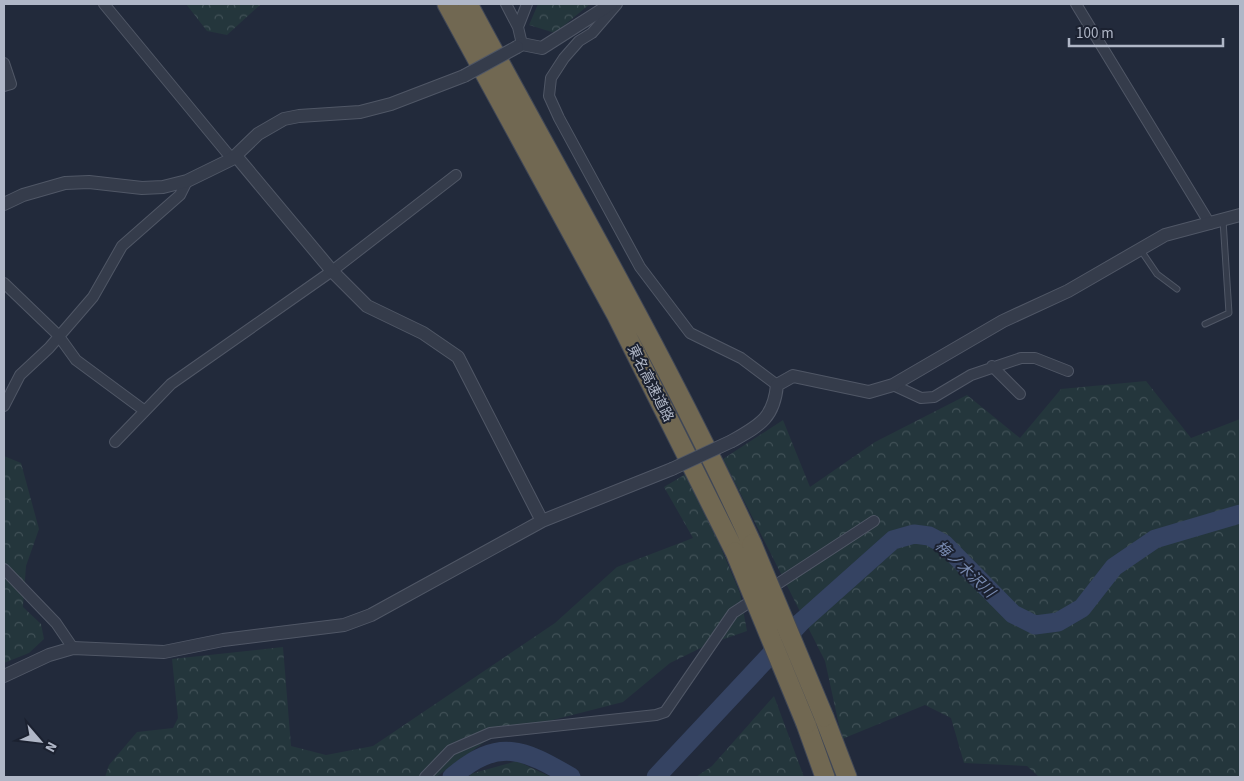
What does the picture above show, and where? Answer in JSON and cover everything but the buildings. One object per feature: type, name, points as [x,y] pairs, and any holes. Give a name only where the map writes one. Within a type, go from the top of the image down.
[{"type":"highway","name":"東名高速道路","points":[[447,4],[617,316],[735,552],[806,724],[825,777]]},
{"type":"highway","name":"東名高速道路","points":[[468,4],[638,312],[717,467],[752,544],[847,777]]},
{"type":"street","points":[[104,4],[332,271],[367,306],[423,333],[458,357],[542,521]]},
{"type":"street","points":[[506,4],[518,27],[520,46]]},
{"type":"street","points":[[518,27],[527,4]]},
{"type":"street","points":[[4,204],[23,195],[65,183],[89,182],[142,188],[163,187],[188,181],[234,158],[258,134],[284,119],[299,116],[360,112],[391,104],[464,76],[520,46],[542,48],[611,4]]},
{"type":"street","points":[[617,4],[592,33],[579,41],[564,58],[551,78],[549,96],[559,118],[640,267],[690,333],[741,358],[777,385]]},
{"type":"street","points":[[1076,4],[1210,224]]},
{"type":"street","points":[[4,63],[11,84],[4,86]]},
{"type":"street","points":[[115,442],[171,384],[332,271],[456,175]]},
{"type":"street","points":[[4,406],[20,375],[49,348],[58,335],[93,297],[122,246],[180,195],[188,181]]},
{"type":"street","points":[[4,676],[49,655],[73,648],[164,652],[223,640],[344,625],[371,615],[542,521],[672,469],[732,441],[752,429],[772,411],[777,385],[792,376],[869,392],[893,386],[1004,320],[1068,291],[1165,235],[1240,215]]},
{"type":"street","points":[[4,283],[58,335],[76,360],[145,411]]},
{"type":"street","points":[[893,386],[921,398],[934,397],[971,375],[992,366],[1021,358],[1035,358],[1068,371]]},
{"type":"street","points":[[992,366],[1020,394]]},
{"type":"street","points":[[425,777],[451,750],[490,732],[656,715],[665,712],[733,613],[874,520]]},
{"type":"street","points":[[4,569],[56,623],[73,648]]},
{"type":"lane","points":[[1204,324],[1228,313],[1223,220]]},
{"type":"lane","points":[[1140,249],[1157,274],[1176,289]]},
{"type":"green space","points":[[186,4],[261,4],[227,35],[207,31]]},
{"type":"green space","points":[[538,4],[590,4],[555,33],[529,25]]},
{"type":"green space","points":[[1146,381],[1191,438],[1240,419],[1240,777],[1039,777],[1027,766],[964,763],[951,718],[925,705],[842,739],[825,661],[723,459],[783,420],[810,487],[875,442],[967,395],[1020,438],[1061,389]]},
{"type":"green space","points":[[4,456],[21,463],[39,529],[26,566],[23,607],[41,624],[44,639],[29,653],[4,663]]},
{"type":"green space","points":[[689,472],[740,593],[747,631],[707,645],[670,663],[623,702],[494,735],[436,777],[105,777],[109,765],[137,732],[173,728],[178,718],[172,659],[283,647],[291,746],[326,755],[373,746],[555,623],[617,567],[693,538],[664,487]]},
{"type":"green space","points":[[774,696],[804,777],[696,777],[712,766]]},
{"type":"green space","points":[[517,761],[551,777],[470,777],[470,774]]},
{"type":"waterway","name":"梅ノ木沢川","points":[[656,777],[801,622],[893,540],[914,534],[929,536],[944,544],[1013,614],[1035,625],[1058,622],[1082,608],[1114,567],[1155,539],[1240,514]]},
{"type":"waterway","name":"梅ノ木沢川","points":[[452,777],[468,764],[483,756],[497,752],[525,754],[571,777]]}]
